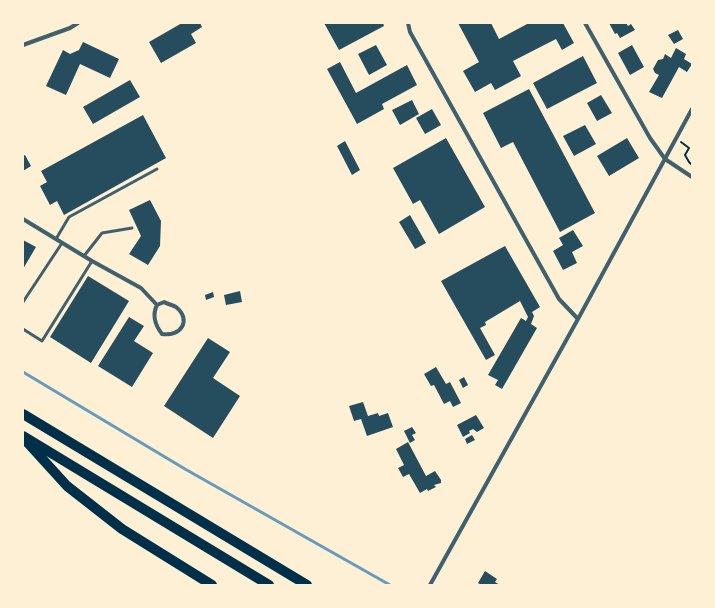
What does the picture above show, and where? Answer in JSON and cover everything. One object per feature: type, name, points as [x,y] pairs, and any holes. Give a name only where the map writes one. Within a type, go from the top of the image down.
[{"type":"highway","points":[[23,414],[307,585]]},
{"type":"highway","points":[[23,437],[67,486],[122,529],[212,585]]},
{"type":"highway","points":[[23,437],[269,585]]},
{"type":"street","points":[[23,45],[70,28],[78,23]]},
{"type":"street","points":[[408,23],[410,32],[559,299],[578,319]]},
{"type":"street","points":[[585,23],[650,138],[665,159],[692,177]]},
{"type":"street","points":[[430,585],[578,319],[692,108]]},
{"type":"street","points":[[23,219],[92,261],[141,288],[157,305]]},
{"type":"street","points":[[164,302],[175,307],[181,314],[184,323],[182,328],[170,335],[162,334],[158,329],[154,312],[157,305],[164,302]]},
{"type":"lane","points":[[56,239],[69,217],[158,169]]},
{"type":"lane","points":[[84,256],[102,233],[132,228]]},
{"type":"lane","points":[[23,302],[62,243]]},
{"type":"lane","points":[[23,329],[42,341],[92,261]]},
{"type":"path","points":[[676,138],[689,148],[685,155],[692,165]]},
{"type":"building","points":[[182,23],[200,23],[202,27],[191,34],[196,43],[161,63],[149,42]]},
{"type":"building","points":[[324,23],[383,23],[384,26],[339,50]]},
{"type":"building","points":[[458,23],[491,23],[499,39],[529,23],[563,23],[574,43],[562,50],[556,39],[513,61],[521,76],[495,90],[491,83],[475,92],[463,71],[479,62]]},
{"type":"building","points":[[609,23],[626,23],[628,26],[631,24],[635,30],[620,38],[617,33],[615,34]]},
{"type":"building","points":[[678,30],[683,39],[674,44],[668,35]]},
{"type":"building","points":[[83,42],[119,59],[110,78],[80,64],[66,95],[46,86],[63,50],[70,54],[79,50]]},
{"type":"building","points":[[376,45],[387,65],[369,75],[358,54]]},
{"type":"building","points":[[632,45],[644,67],[630,75],[618,53]]},
{"type":"building","points":[[676,48],[686,54],[684,59],[692,64],[687,72],[679,67],[662,98],[649,92],[659,75],[655,73],[653,69],[658,60],[663,59],[665,54],[671,58]]},
{"type":"building","points":[[583,56],[597,83],[547,109],[533,83]]},
{"type":"building","points":[[340,62],[356,93],[407,65],[417,85],[382,104],[384,109],[357,124],[327,69]]},
{"type":"building","points":[[130,80],[140,97],[93,124],[83,107]]},
{"type":"building","points":[[529,89],[595,213],[560,232],[513,142],[501,148],[483,113]]},
{"type":"building","points":[[601,95],[612,113],[597,121],[587,103]]},
{"type":"building","points":[[412,100],[419,114],[400,125],[392,110]]},
{"type":"building","points":[[432,109],[441,125],[425,134],[416,118]]},
{"type":"building","points":[[143,115],[166,158],[64,215],[57,201],[50,205],[40,186],[47,182],[41,171]]},
{"type":"building","points":[[585,125],[596,144],[574,156],[563,136]]},
{"type":"building","points":[[446,138],[485,207],[439,234],[420,200],[413,204],[393,168]]},
{"type":"building","points":[[627,138],[639,158],[609,176],[597,156]]},
{"type":"building","points":[[345,141],[360,170],[352,175],[337,146]]},
{"type":"building","points":[[25,155],[31,166],[23,171],[23,156]]},
{"type":"building","points":[[150,200],[161,221],[160,246],[148,265],[129,254],[141,236],[129,210]]},
{"type":"building","points":[[410,215],[426,243],[415,249],[399,222]]},
{"type":"building","points":[[573,230],[583,246],[572,252],[577,263],[563,270],[553,251],[563,245],[559,238]]},
{"type":"building","points":[[23,240],[36,247],[23,269]]},
{"type":"building","points":[[505,246],[540,307],[532,312],[534,316],[531,324],[537,328],[502,389],[495,385],[498,380],[488,375],[521,318],[526,321],[528,317],[520,301],[485,322],[486,325],[480,328],[495,355],[486,360],[441,281]]},
{"type":"building","points":[[88,276],[129,301],[91,363],[50,337]]},
{"type":"building","points":[[240,291],[242,302],[226,305],[224,295]]},
{"type":"building","points":[[213,292],[214,297],[206,300],[205,295]]},
{"type":"building","points":[[129,317],[144,326],[134,341],[153,353],[132,387],[98,366]]},
{"type":"building","points":[[208,338],[230,352],[213,378],[240,396],[213,438],[164,406]]},
{"type":"building","points":[[436,367],[446,384],[450,382],[461,403],[453,407],[450,401],[444,404],[434,385],[431,386],[424,374]]},
{"type":"building","points":[[464,377],[468,385],[463,388],[459,380]]},
{"type":"building","points":[[363,402],[368,416],[378,413],[379,416],[388,413],[393,427],[367,436],[361,419],[354,421],[349,406]]},
{"type":"building","points":[[476,415],[484,428],[477,432],[473,429],[469,431],[470,433],[463,437],[457,425]]},
{"type":"building","points":[[412,427],[416,433],[412,435],[415,440],[410,443],[404,431]]},
{"type":"building","points":[[472,435],[475,440],[467,444],[465,439]]},
{"type":"building","points":[[408,442],[426,476],[435,471],[441,480],[441,483],[434,485],[436,487],[428,491],[427,489],[420,493],[409,474],[403,477],[398,468],[404,465],[396,449]]},
{"type":"building","points":[[485,571],[497,579],[495,582],[500,585],[481,585],[478,583]]},
{"type":"waterway","points":[[23,372],[185,469],[390,585]]}]
